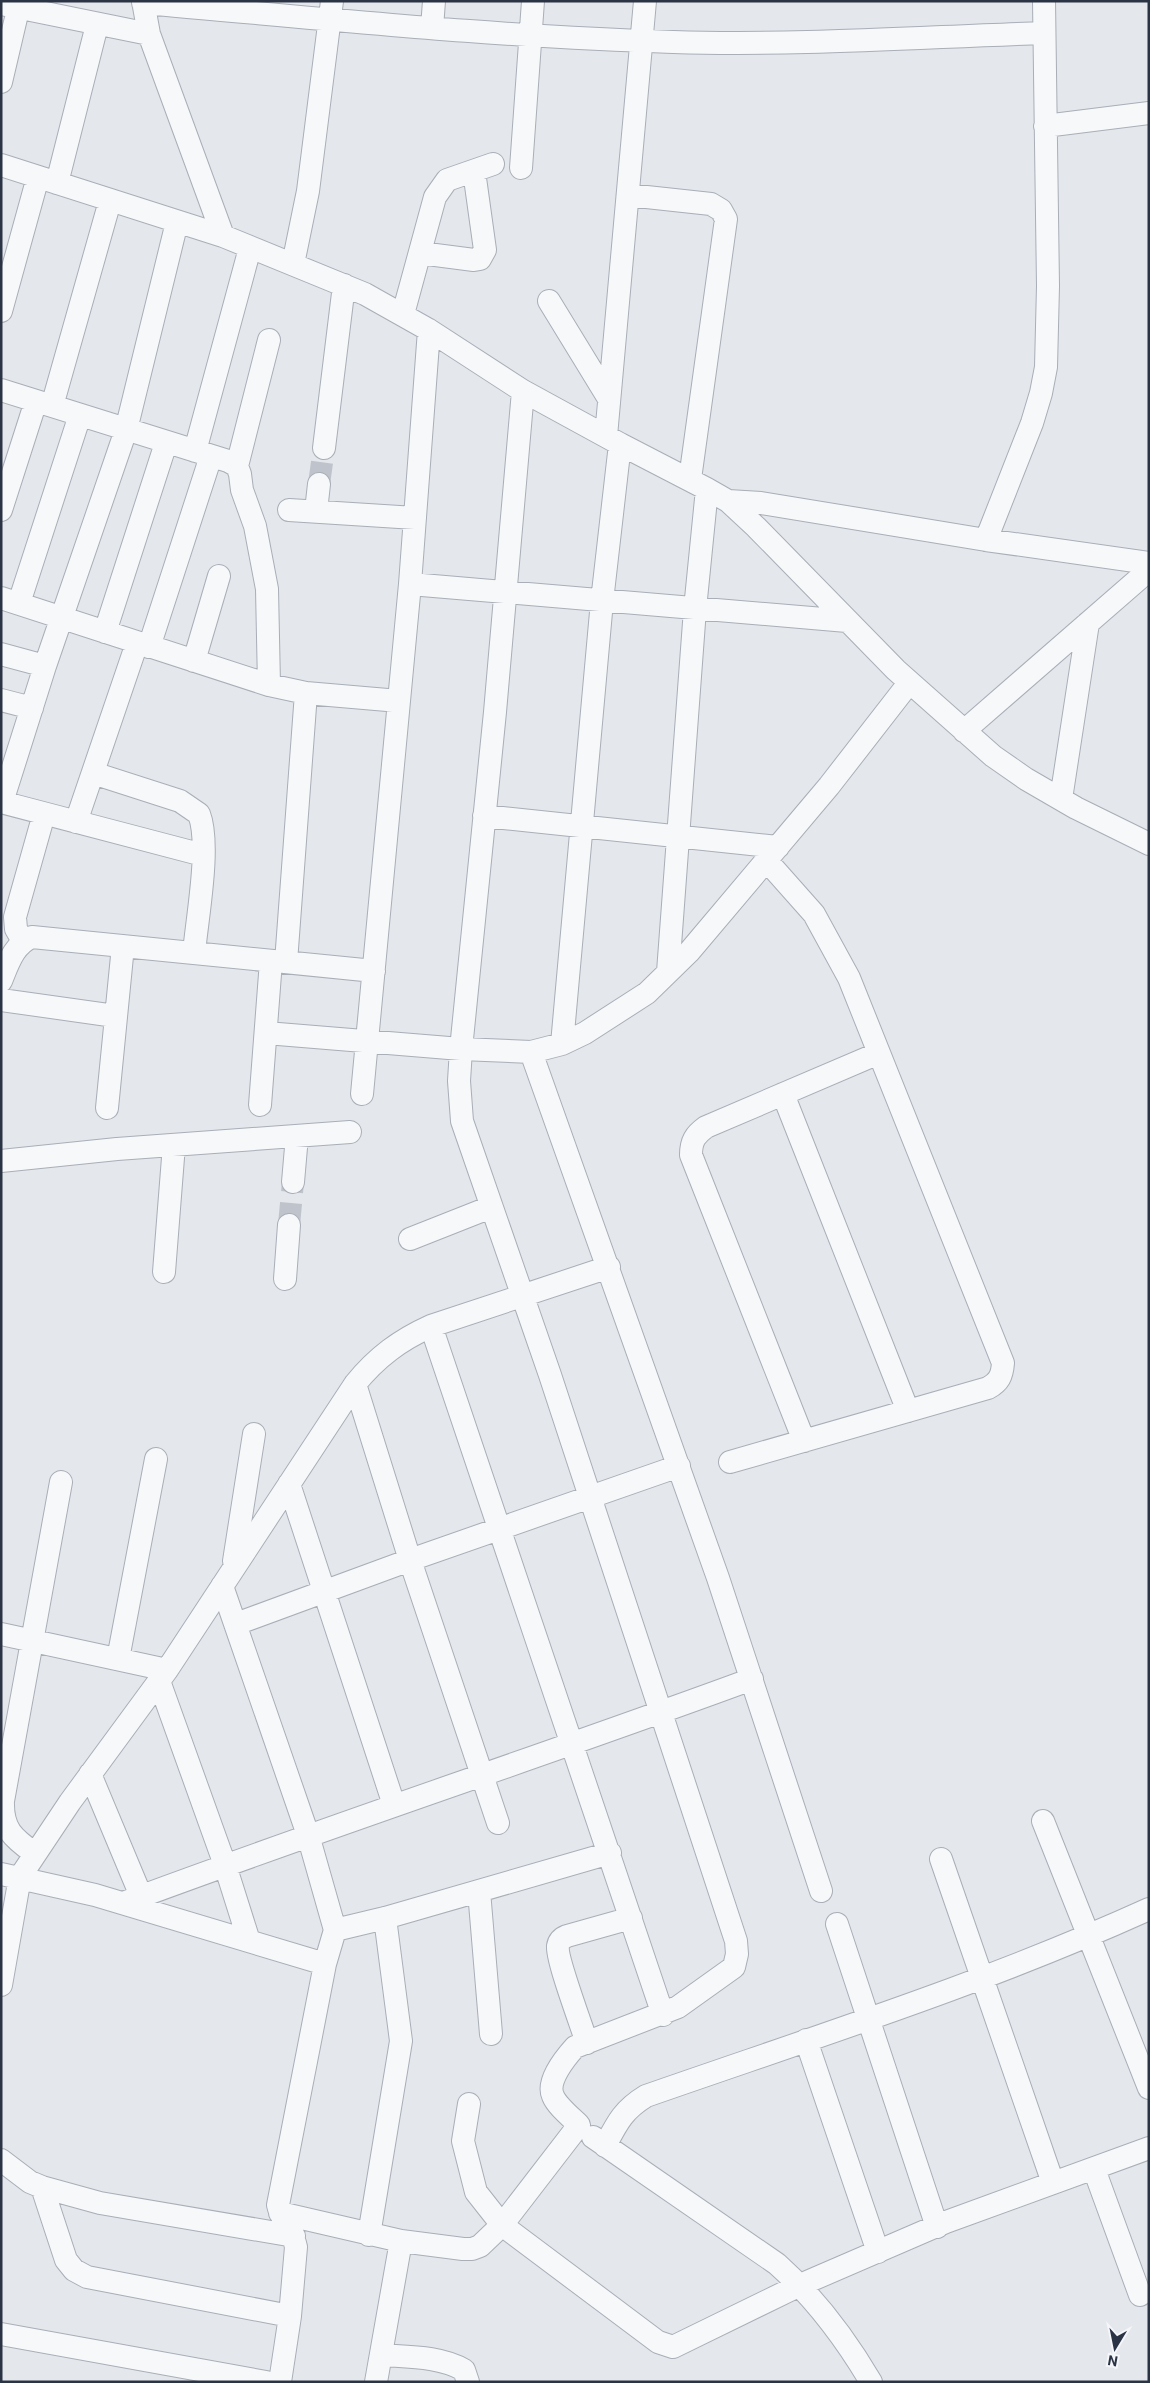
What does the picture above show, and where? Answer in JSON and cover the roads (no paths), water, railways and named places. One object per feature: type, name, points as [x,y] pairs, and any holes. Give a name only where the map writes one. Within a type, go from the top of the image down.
[{"type":"street","points":[[432,28],[434,1]]},
{"type":"street","points":[[521,168],[533,1]]},
{"type":"street","points":[[562,1044],[602,601],[613,440],[609,398],[643,41],[645,1]]},
{"type":"street","points":[[986,540],[1032,423],[1041,393],[1046,366],[1048,286],[1044,1]]},
{"type":"street","points":[[223,236],[149,34],[143,2],[331,10],[432,28],[643,41],[746,43],[1044,33]]},
{"type":"street","points":[[1,82],[13,4],[97,25],[149,34]]},
{"type":"street","points":[[293,264],[308,191],[331,10]]},
{"type":"street","points":[[1,311],[48,180],[97,25]]},
{"type":"street","points":[[1045,126],[1149,113]]},
{"type":"street","points":[[1,165],[223,236],[344,285],[403,314],[523,391],[699,484],[728,502],[756,526],[909,683],[993,756],[1061,799],[1149,844]]},
{"type":"street","points":[[403,314],[435,197],[441,186],[447,180],[484,167],[485,250],[483,255],[480,259],[474,260],[420,253]]},
{"type":"street","points":[[628,195],[711,204],[721,210],[726,219],[699,484],[695,609],[668,972]]},
{"type":"street","points":[[1,510],[44,403],[110,201]]},
{"type":"street","points":[[177,222],[126,430],[32,708],[10,749],[1,802],[203,855]]},
{"type":"street","points":[[76,822],[143,645],[203,453],[250,248]]},
{"type":"street","points":[[324,448],[344,285]]},
{"type":"street","points":[[549,301],[609,398]]},
{"type":"street","points":[[362,1094],[400,701],[429,330]]},
{"type":"street","points":[[268,340],[237,466],[242,490],[255,526],[266,589],[268,684]]},
{"type":"street","points":[[1,390],[203,453],[237,466]]},
{"type":"street","points":[[523,391],[461,1049],[459,1081],[462,1121],[662,1712],[736,1941],[738,1954],[734,1967],[678,2007],[663,2015],[575,2047],[554,2078],[551,2090],[553,2098],[579,2125],[605,2146],[777,2264],[800,2285],[848,2343],[871,2382]]},
{"type":"street","points":[[80,415],[10,601],[268,684],[306,693],[400,701]]},
{"type":"street","points":[[105,632],[166,442]]},
{"type":"street","points":[[316,512],[319,484]]},
{"type":"street","points":[[728,502],[761,503],[986,540],[1149,563]]},
{"type":"street","points":[[289,510],[415,518]]},
{"type":"street","points":[[964,731],[1149,570]]},
{"type":"street","points":[[194,661],[219,576]]},
{"type":"street","points":[[410,584],[847,621]]},
{"type":"street","points":[[1061,799],[1088,623]]},
{"type":"street","points":[[1,654],[45,666]]},
{"type":"street","points":[[266,1032],[461,1049],[531,1052],[562,1044],[585,1034],[647,993],[689,952],[772,854],[909,683]]},
{"type":"street","points":[[260,1105],[266,1032],[279,961],[306,693]]},
{"type":"street","points":[[1,700],[32,708]]},
{"type":"street","points":[[93,773],[191,807],[199,814],[203,823],[203,855],[194,953]]},
{"type":"street","points":[[22,941],[16,929],[15,917],[44,814]]},
{"type":"street","points":[[484,816],[678,835],[772,854],[795,891],[824,929],[839,957],[1003,1363],[1002,1374],[996,1383],[988,1388],[730,1462]]},
{"type":"street","points":[[1,981],[16,949],[22,941],[32,937],[374,972]]},
{"type":"street","points":[[107,1108],[123,946]]},
{"type":"street","points":[[1,1000],[115,1016]]},
{"type":"street","points":[[531,1052],[679,1466],[752,1679],[821,1892]]},
{"type":"street","points":[[804,1441],[692,1155],[691,1142],[697,1133],[706,1127],[879,1053]]},
{"type":"street","points":[[782,1094],[908,1410]]},
{"type":"street","points":[[1,1161],[174,1145],[350,1132]]},
{"type":"street","points":[[293,1182],[297,1136]]},
{"type":"street","points":[[164,1272],[174,1145]]},
{"type":"street","points":[[410,1239],[492,1207]]},
{"type":"street","points":[[285,1280],[289,1225]]},
{"type":"street","points":[[1,1985],[11,1876],[34,1853],[163,1675],[355,1384],[369,1366],[406,1337],[431,1326],[521,1295],[609,1268]]},
{"type":"street","points":[[431,1326],[663,2015]]},
{"type":"street","points":[[355,1384],[410,1560],[498,1823]]},
{"type":"street","points":[[254,1434],[227,1578],[236,1624],[308,1835],[335,1930],[326,1964],[278,2205],[280,2213],[294,2236],[296,2247],[290,2316],[280,2382]]},
{"type":"street","points":[[118,1659],[156,1459]]},
{"type":"street","points":[[236,1624],[410,1560],[679,1466]]},
{"type":"street","points":[[34,1853],[19,1842],[8,1830],[2,1817],[3,1801],[61,1482]]},
{"type":"street","points":[[289,1484],[326,1590],[394,1805]]},
{"type":"street","points":[[1,1634],[118,1659],[163,1675]]},
{"type":"street","points":[[163,1675],[249,1941]]},
{"type":"street","points":[[132,1900],[308,1835],[573,1745],[752,1679]]},
{"type":"street","points":[[90,1774],[132,1900]]},
{"type":"street","points":[[1043,1821],[1149,2088]]},
{"type":"street","points":[[335,1930],[385,1918],[610,1853]]},
{"type":"street","points":[[941,1859],[1053,2183]]},
{"type":"street","points":[[11,1876],[132,1900],[249,1941],[326,1964]]},
{"type":"street","points":[[479,1891],[491,2034]]},
{"type":"street","points":[[605,2146],[619,2119],[629,2106],[646,2096],[869,2020],[1088,1937],[1149,1909]]},
{"type":"street","points":[[369,2235],[401,2042],[385,1918]]},
{"type":"street","points":[[587,2043],[560,1960],[558,1945],[561,1939],[568,1936],[631,1918]]},
{"type":"street","points":[[837,1924],[937,2227]]},
{"type":"street","points":[[806,2040],[878,2252]]},
{"type":"street","points":[[469,2104],[463,2141],[476,2192],[502,2225],[665,2345],[673,2347],[800,2285],[937,2227],[1149,2148]]},
{"type":"street","points":[[280,2213],[401,2241],[472,2249],[480,2246],[502,2225],[579,2125]]},
{"type":"street","points":[[1,2160],[30,2182],[100,2204],[294,2236]]},
{"type":"street","points":[[1094,2169],[1140,2295]]},
{"type":"street","points":[[42,2187],[66,2260],[74,2270],[87,2277],[290,2316]]},
{"type":"street","points":[[376,2382],[401,2241]]},
{"type":"street","points":[[1,2334],[266,2382]]},
{"type":"street","points":[[381,2354],[434,2360],[455,2365],[464,2370],[468,2382]]},
{"type":"tunnel","points":[[319,484],[324,448]]},
{"type":"tunnel","points":[[289,1225],[293,1182]]}]
